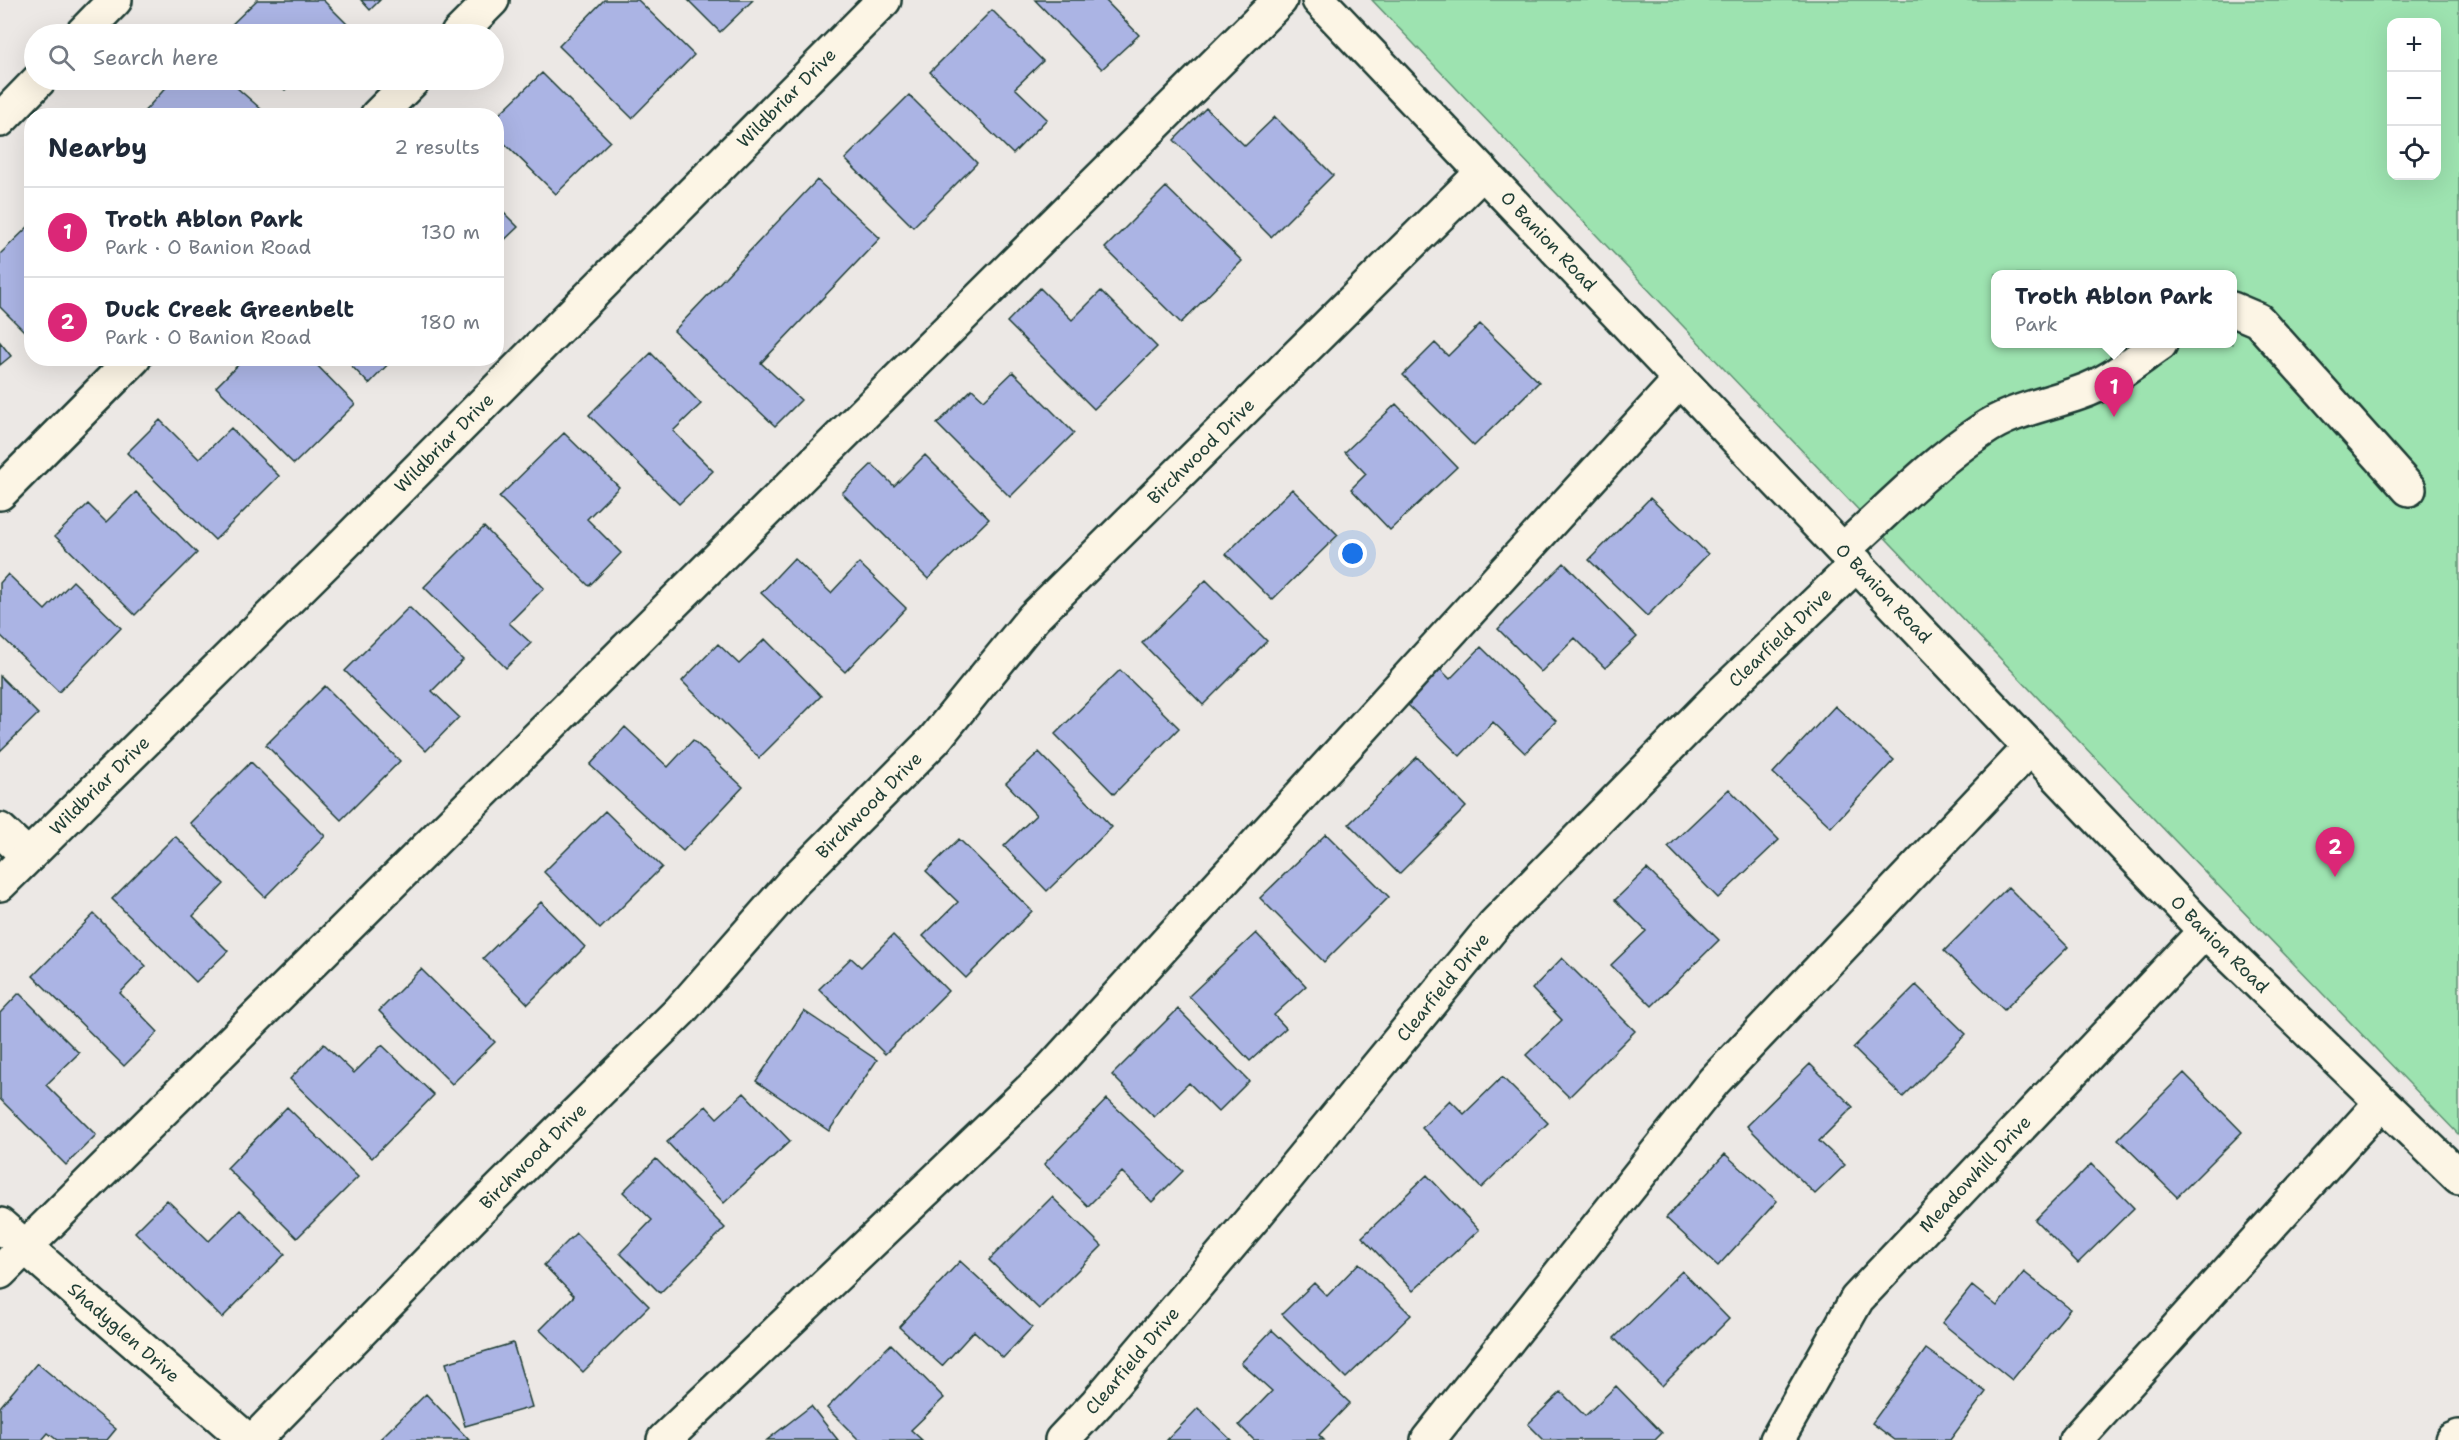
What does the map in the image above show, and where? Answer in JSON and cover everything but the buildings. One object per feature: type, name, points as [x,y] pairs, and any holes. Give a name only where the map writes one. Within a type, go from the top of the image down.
[{"type":"street","points":[[92,24],[115,0]]},
{"type":"street","points":[[468,24],[492,0]]},
{"type":"street","name":"Wildbriar Drive","points":[[0,884],[343,545],[884,0]]},
{"type":"street","points":[[0,1272],[1280,0]]},
{"type":"street","name":"O Banion Road","points":[[1319,0],[2205,931],[2459,1177]]},
{"type":"street","points":[[0,120],[29,90]]},
{"type":"street","points":[[385,108],[403,90]]},
{"type":"street","name":"Birchwood Drive","points":[[254,1440],[680,1011],[795,880],[934,740],[1033,618],[1483,172]]},
{"type":"street","points":[[2237,311],[2258,320],[2409,489]]},
{"type":"street","name":"Clearfield Drive","points":[[1062,1440],[1097,1403],[1246,1226],[1494,926],[1719,696],[1929,473],[1982,430],[2027,407],[2079,393],[2106,382],[2154,348]]},
{"type":"street","points":[[0,493],[127,366]]},
{"type":"street","points":[[664,1440],[1044,1077],[1680,380]]},
{"type":"street","points":[[1428,1440],[1714,1081],[2030,748]]},
{"type":"street","points":[[0,831],[28,856]]},
{"type":"street","name":"Meadowhill Drive","points":[[1776,1440],[1857,1299],[2205,931]]},
{"type":"street","points":[[2076,1440],[2382,1103]]},
{"type":"street","name":"Shadyglen Drive","points":[[0,1225],[247,1440]]},
{"type":"street","points":[[2452,1440],[2459,1437]]},
{"type":"green space","points":[[1372,0],[2459,0],[2459,1135],[2099,762]]},
{"type":"place","name":"Troth Ablon Park","points":[[2114,417]]},
{"type":"place","name":"Duck Creek Greenbelt","points":[[2335,877]]}]
